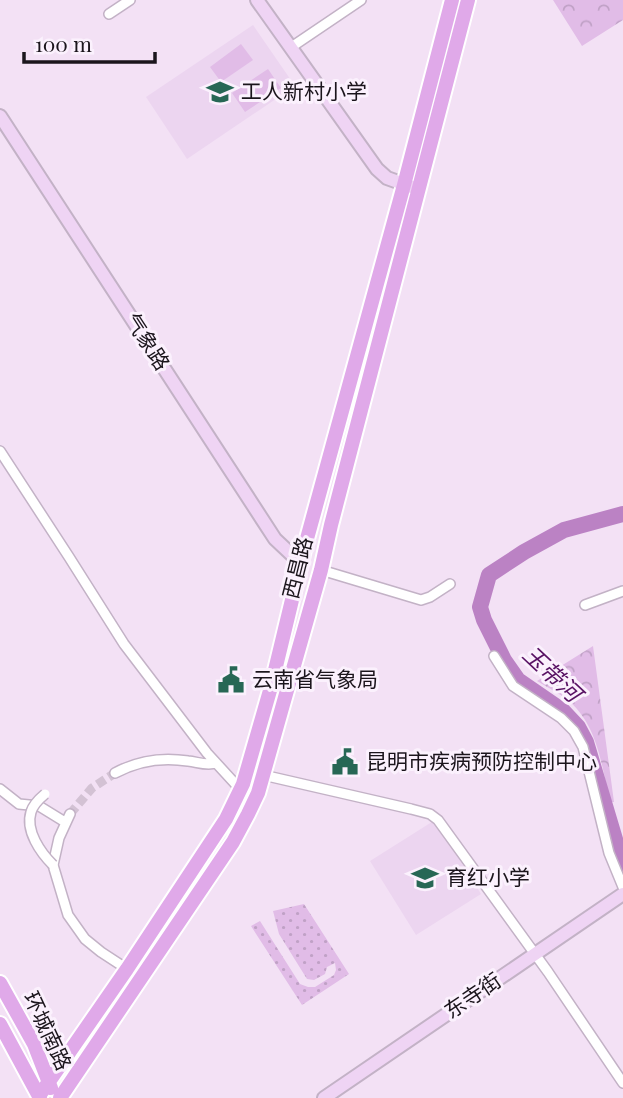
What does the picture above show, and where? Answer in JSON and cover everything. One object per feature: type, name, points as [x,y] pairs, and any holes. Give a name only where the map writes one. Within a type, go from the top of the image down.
[{"type":"main road","name":"西昌路","points":[[39,1097],[226,818],[240,789],[271,687],[302,559],[452,0]]},
{"type":"main road","name":"西昌路","points":[[58,1098],[233,842],[248,814],[263,775],[321,570],[468,0]]},
{"type":"main road","name":"环城南路","points":[[0,983],[34,1044],[48,1084],[58,1098]]},
{"type":"main road","name":"环城南路","points":[[0,1024],[39,1097]]},
{"type":"street","points":[[109,14],[130,0]]},
{"type":"street","points":[[257,0],[377,169],[387,178],[419,190]]},
{"type":"street","points":[[290,48],[361,0]]},
{"type":"street","name":"气象路","points":[[0,116],[275,539],[292,555],[302,559]]},
{"type":"street","points":[[0,451],[124,644],[216,763],[240,789]]},
{"type":"street","points":[[321,570],[421,600],[450,584]]},
{"type":"street","points":[[585,605],[623,591]]},
{"type":"street","points":[[494,656],[513,686],[561,718],[583,747],[609,853],[623,887]]},
{"type":"street","points":[[115,773],[142,763],[165,760],[209,765],[216,763]]},
{"type":"street","points":[[263,775],[430,814],[439,820],[623,1083]]},
{"type":"street","points":[[0,789],[19,804],[39,806],[68,818],[59,838],[53,866]]},
{"type":"street","points":[[45,794],[36,803],[30,822],[38,845],[53,866],[68,915],[85,939],[127,969]]},
{"type":"street","name":"东寺街","points":[[324,1098],[623,894]]},
{"type":"shaded area","name":"工人新村小学","points":[[253,25],[295,86],[187,159],[146,97]]},
{"type":"shaded area","name":"育红小学","points":[[435,820],[481,894],[416,935],[370,861]]},
{"type":"green space","points":[[553,0],[623,0],[623,20],[582,46]]},
{"type":"green space","points":[[241,44],[253,60],[221,82],[210,67]]},
{"type":"green space","points":[[268,69],[281,88],[245,112],[232,93]]},
{"type":"green space","points":[[593,646],[614,802],[610,802],[597,748],[587,723],[570,702],[537,681]]},
{"type":"green space","points":[[304,904],[349,974],[302,1005],[251,926],[260,921],[300,984],[315,987],[334,975],[335,963],[327,967],[325,974],[314,980],[307,979],[279,934],[273,911]]},
{"type":"waterway","name":"玉带河","points":[[623,514],[564,530],[524,552],[489,575],[480,607],[504,660],[518,680],[563,711],[578,727],[586,742],[623,866]]},
{"type":"tunnel","points":[[70,814],[92,788],[115,773]]},
{"type":"place","name":"工人新村小学","points":[[220,92]]},
{"type":"place","name":"云南省气象局","points":[[231,680]]},
{"type":"place","name":"昆明市疾病预防控制中心","points":[[345,762]]},
{"type":"place","name":"育红小学","points":[[425,878]]}]
